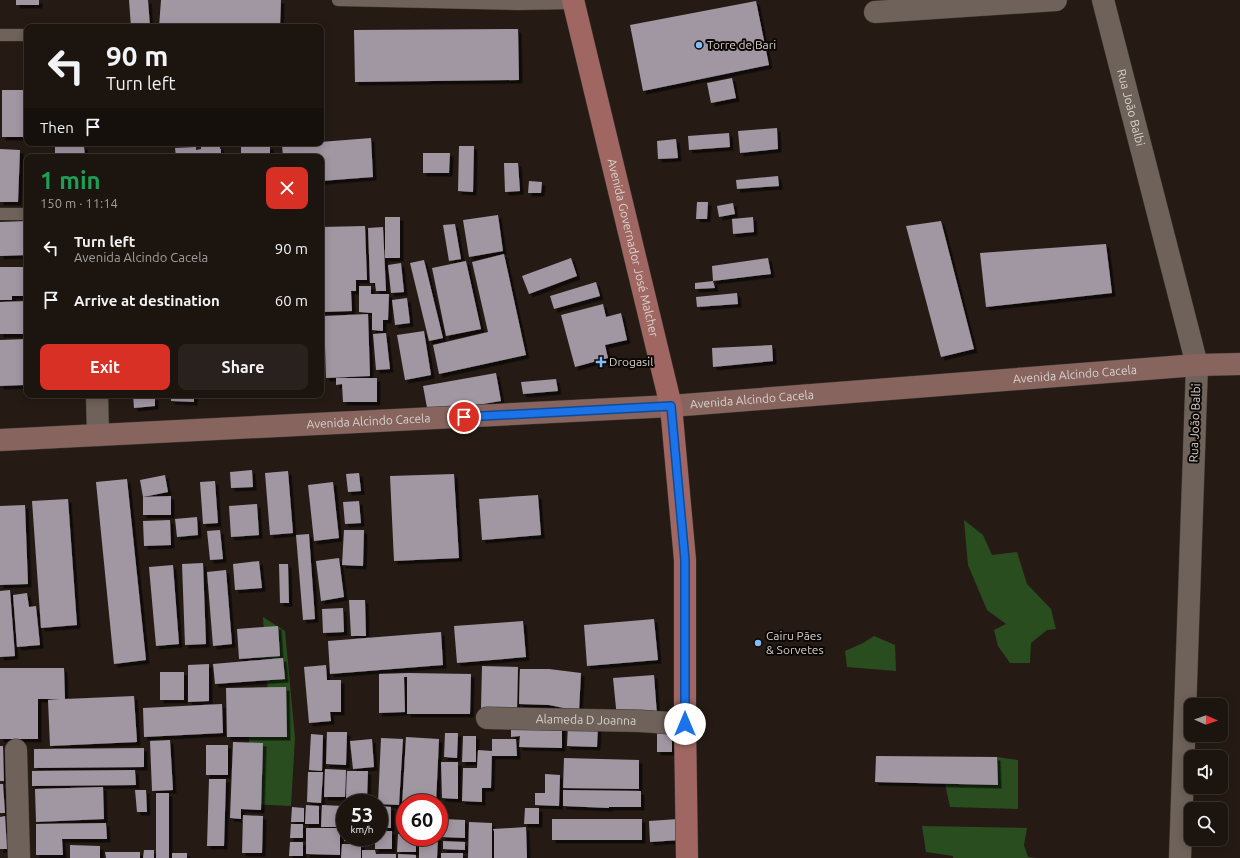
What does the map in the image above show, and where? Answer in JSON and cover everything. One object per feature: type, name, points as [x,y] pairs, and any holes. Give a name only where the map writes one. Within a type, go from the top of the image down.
[{"type":"main road","name":"Avenida Governador José Malcher","points":[[574,2],[671,406],[685,560],[687,858]]},
{"type":"main road","name":"Avenida Alcindo Cacela","points":[[0,440],[671,406],[1197,365],[1240,364]]},
{"type":"street","points":[[875,12],[1056,0]]},
{"type":"street","name":"Rua João Balbi","points":[[1103,0],[1197,365],[1181,857]]},
{"type":"street","points":[[97,398],[98,435]]},
{"type":"street","name":"Alameda D Joanna","points":[[487,718],[640,721],[685,724]]},
{"type":"street","points":[[16,750],[19,858]]},
{"type":"lane","points":[[338,0],[509,4],[574,2]]},
{"type":"lane","points":[[0,35],[24,35]]},
{"type":"lane","points":[[0,214],[24,214]]},
{"type":"green space","points":[[964,520],[983,535],[992,555],[1017,552],[1027,584],[1051,609],[1056,629],[1047,630],[1031,643],[1030,663],[1010,663],[998,646],[994,630],[1006,624],[987,610],[968,565]]},
{"type":"green space","points":[[263,617],[285,631],[295,738],[291,806],[249,804],[249,735],[270,726]]},
{"type":"green space","points":[[874,636],[895,645],[896,671],[847,667],[845,651]]},
{"type":"green space","points":[[997,757],[1018,760],[1018,809],[950,807],[945,784],[997,785]]},
{"type":"green space","points":[[922,826],[1027,828],[1024,845],[1028,857],[1039,858],[953,858],[953,856],[926,852]]},
{"type":"building","points":[[16,0],[39,0],[39,5],[16,5]]},
{"type":"building","points":[[129,0],[148,0],[150,24],[131,24]]},
{"type":"building","points":[[161,0],[281,0],[280,24],[159,24]]},
{"type":"building","name":"Torre de Bari","points":[[756,1],[769,65],[643,91],[630,25]]},
{"type":"building","points":[[518,29],[519,80],[355,82],[354,30]]},
{"type":"building","points":[[732,78],[736,98],[711,103],[707,83]]},
{"type":"building","points":[[2,90],[24,90],[24,137],[2,137]]},
{"type":"building","points":[[777,128],[778,149],[740,153],[738,131]]},
{"type":"building","points":[[729,133],[730,147],[689,150],[688,136]]},
{"type":"building","points":[[371,138],[373,177],[324,181],[324,154],[283,154],[282,146],[324,146],[324,142]]},
{"type":"building","points":[[676,139],[678,158],[658,159],[657,141]]},
{"type":"building","points":[[84,146],[85,154],[55,154],[55,147]]},
{"type":"building","points":[[201,146],[220,146],[221,154],[176,154],[175,148],[196,147],[196,150],[201,149]]},
{"type":"building","points":[[270,146],[270,154],[241,154],[241,147]]},
{"type":"building","points":[[459,146],[474,146],[473,192],[458,191]]},
{"type":"building","points":[[0,149],[20,150],[18,202],[0,202]]},
{"type":"building","points":[[423,153],[450,153],[449,173],[423,173]]},
{"type":"building","points":[[504,163],[518,163],[520,191],[505,192]]},
{"type":"building","points":[[778,176],[779,186],[737,189],[736,180]]},
{"type":"building","points":[[529,181],[542,182],[541,193],[528,193]]},
{"type":"building","points":[[697,202],[708,202],[707,219],[696,219]]},
{"type":"building","points":[[733,203],[735,214],[719,217],[717,206]]},
{"type":"building","points":[[498,215],[503,251],[469,257],[463,220]]},
{"type":"building","points":[[385,217],[400,217],[400,258],[385,258]]},
{"type":"building","points":[[753,217],[754,232],[733,234],[732,219]]},
{"type":"building","points":[[24,221],[24,255],[0,256],[0,222]]},
{"type":"building","points":[[941,221],[974,349],[941,357],[906,226]]},
{"type":"building","points":[[455,224],[461,259],[449,261],[443,225]]},
{"type":"building","points":[[365,226],[367,280],[356,280],[356,291],[351,291],[352,311],[324,312],[324,227]]},
{"type":"building","points":[[383,227],[386,291],[376,291],[375,283],[370,283],[368,228]]},
{"type":"building","points":[[1106,244],[1112,293],[986,307],[980,253]]},
{"type":"building","points":[[504,254],[526,355],[439,374],[433,345],[488,332],[472,262]]},
{"type":"building","points":[[571,258],[577,276],[529,294],[522,276]]},
{"type":"building","points":[[768,258],[771,274],[713,281],[712,266]]},
{"type":"building","points":[[424,260],[443,338],[429,341],[410,263]]},
{"type":"building","points":[[466,261],[481,329],[446,336],[432,268]]},
{"type":"building","points":[[401,263],[404,292],[391,293],[388,265]]},
{"type":"building","points":[[0,267],[24,267],[24,296],[12,296],[12,300],[0,300]]},
{"type":"building","points":[[713,281],[715,288],[695,289],[695,283]]},
{"type":"building","points":[[596,282],[600,296],[554,309],[550,296]]},
{"type":"building","points":[[359,286],[371,286],[371,294],[389,294],[388,320],[383,320],[383,331],[372,330],[372,313],[359,312]]},
{"type":"building","points":[[737,293],[738,304],[697,307],[696,297]]},
{"type":"building","points":[[407,298],[410,323],[395,325],[392,300]]},
{"type":"building","points":[[24,301],[24,334],[0,334],[0,302]]},
{"type":"building","points":[[603,304],[606,317],[621,313],[627,340],[605,345],[608,358],[575,367],[561,315]]},
{"type":"building","points":[[368,314],[370,376],[326,378],[324,316]]},
{"type":"building","points":[[424,331],[431,375],[405,380],[397,335]]},
{"type":"building","points":[[386,333],[390,369],[376,370],[373,334]]},
{"type":"building","points":[[24,339],[24,385],[0,386],[0,340]]},
{"type":"building","points":[[772,345],[773,361],[713,367],[712,348]]},
{"type":"building","points":[[496,373],[501,401],[428,413],[423,386]]},
{"type":"building","points":[[336,378],[377,378],[377,402],[343,402],[342,384],[336,385]]},
{"type":"building","points":[[556,379],[558,391],[523,394],[521,382]]},
{"type":"building","points":[[133,398],[155,398],[155,406],[134,408]]},
{"type":"building","points":[[171,398],[194,398],[194,402],[171,401]]},
{"type":"building","points":[[252,470],[253,487],[231,488],[230,472]]},
{"type":"building","points":[[288,471],[293,533],[270,535],[265,473]]},
{"type":"building","points":[[359,473],[361,491],[348,492],[346,474]]},
{"type":"building","points":[[454,474],[459,558],[394,561],[390,476]]},
{"type":"building","points":[[165,475],[168,492],[143,497],[140,480]]},
{"type":"building","points":[[127,479],[146,660],[114,664],[96,482]]},
{"type":"building","points":[[215,481],[218,523],[203,524],[200,482]]},
{"type":"building","points":[[333,482],[339,538],[314,541],[308,485]]},
{"type":"building","points":[[538,495],[541,535],[482,540],[479,499]]},
{"type":"building","points":[[171,496],[171,515],[143,515],[143,497]]},
{"type":"building","points":[[68,499],[77,625],[41,628],[32,501]]},
{"type":"building","points":[[359,501],[361,523],[345,524],[343,502]]},
{"type":"building","points":[[257,504],[259,535],[231,537],[229,506]]},
{"type":"building","points":[[25,505],[28,584],[0,585],[0,506]]},
{"type":"building","points":[[197,517],[198,535],[177,537],[175,519]]},
{"type":"building","points":[[170,520],[171,545],[144,546],[143,521]]},
{"type":"building","points":[[220,530],[223,559],[210,560],[207,531]]},
{"type":"building","points":[[344,530],[364,530],[363,566],[342,565]]},
{"type":"building","points":[[309,534],[315,619],[303,620],[296,535]]},
{"type":"building","points":[[339,558],[344,597],[321,601],[316,561]]},
{"type":"building","points":[[259,561],[262,588],[235,590],[233,564]]},
{"type":"building","points":[[203,563],[206,644],[185,645],[182,564]]},
{"type":"building","points":[[279,564],[288,564],[289,603],[280,603]]},
{"type":"building","points":[[173,565],[179,644],[156,646],[149,567]]},
{"type":"building","points":[[226,570],[232,644],[213,646],[207,572]]},
{"type":"building","points":[[10,590],[15,656],[0,657],[0,591]]},
{"type":"building","points":[[27,593],[29,607],[36,606],[40,645],[17,647],[13,595]]},
{"type":"building","points":[[349,600],[365,600],[366,636],[351,636]]},
{"type":"building","points":[[343,608],[344,632],[323,633],[322,609]]},
{"type":"building","points":[[654,619],[658,660],[587,666],[584,625]]},
{"type":"building","points":[[523,621],[526,657],[457,663],[454,626]]},
{"type":"building","points":[[278,626],[280,656],[239,659],[237,629]]},
{"type":"building","points":[[441,632],[443,665],[330,674],[328,641]]},
{"type":"building","points":[[283,658],[285,679],[215,684],[213,664]]},
{"type":"building","points":[[209,664],[209,701],[188,702],[188,665]]},
{"type":"building","points":[[326,665],[327,680],[341,680],[341,712],[330,712],[331,721],[309,723],[304,667]]},
{"type":"building","points":[[482,666],[518,667],[517,708],[481,708]]},
{"type":"building","points":[[0,668],[64,668],[65,699],[134,696],[137,742],[50,746],[48,700],[60,699],[38,699],[38,739],[0,739]]},
{"type":"building","points":[[520,669],[549,669],[581,673],[579,711],[549,705],[519,704]]},
{"type":"building","points":[[160,672],[184,672],[184,700],[160,700]]},
{"type":"building","points":[[379,674],[471,674],[470,714],[407,714],[407,677],[404,677],[405,712],[379,713]]},
{"type":"building","points":[[654,675],[657,715],[617,718],[613,678]]},
{"type":"building","points":[[286,687],[287,737],[227,737],[226,688]]},
{"type":"building","points":[[222,704],[223,733],[144,737],[143,708]]},
{"type":"building","points":[[511,722],[562,723],[562,748],[519,747],[520,736],[511,737]]},
{"type":"building","points":[[568,724],[598,725],[597,747],[567,746]]},
{"type":"building","points":[[657,727],[672,727],[672,752],[657,752]]},
{"type":"building","points":[[327,732],[347,732],[346,765],[326,764]]},
{"type":"building","points":[[445,733],[458,733],[457,758],[444,757]]},
{"type":"building","points":[[311,734],[323,735],[322,771],[309,770]]},
{"type":"building","points":[[463,736],[476,736],[476,762],[462,762]]},
{"type":"building","points":[[406,737],[439,739],[436,794],[403,794]]},
{"type":"building","points":[[381,738],[403,739],[400,794],[396,794],[396,805],[388,804],[388,794],[378,794]]},
{"type":"building","points":[[372,739],[374,767],[353,769],[350,741]]},
{"type":"building","points":[[492,739],[516,739],[517,756],[492,756]]},
{"type":"building","points":[[170,740],[173,790],[152,791],[150,741]]},
{"type":"building","points":[[233,742],[263,743],[261,810],[241,809],[241,819],[230,818]]},
{"type":"building","points":[[206,745],[228,745],[228,775],[206,775]]},
{"type":"building","points":[[0,746],[3,746],[4,781],[0,781]]},
{"type":"building","points":[[144,748],[144,767],[34,768],[34,749]]},
{"type":"building","points":[[478,750],[492,751],[491,788],[482,788],[482,802],[462,801],[463,768],[477,768]]},
{"type":"building","points":[[876,756],[997,757],[998,785],[875,782]]},
{"type":"building","points":[[564,758],[639,760],[639,789],[563,788]]},
{"type":"building","points":[[441,762],[458,762],[458,799],[448,798],[448,794],[442,794]]},
{"type":"building","points":[[325,769],[346,770],[345,794],[336,794],[336,797],[324,797]]},
{"type":"building","points":[[135,770],[136,785],[32,786],[32,771]]},
{"type":"building","points":[[347,771],[368,771],[367,794],[346,794]]},
{"type":"building","points":[[308,772],[323,772],[321,803],[307,802]]},
{"type":"building","points":[[545,774],[560,775],[559,806],[535,805],[535,793],[545,793]]},
{"type":"building","points":[[209,779],[226,779],[224,846],[207,846]]},
{"type":"building","points":[[0,784],[3,784],[5,813],[0,813]]},
{"type":"building","points":[[103,787],[104,819],[36,822],[35,789]]},
{"type":"building","points":[[135,790],[146,790],[147,812],[137,812]]},
{"type":"building","points":[[563,790],[641,791],[641,807],[609,808],[563,806]]},
{"type":"building","points":[[156,793],[169,793],[169,858],[156,858]]},
{"type":"building","points":[[306,805],[319,806],[319,824],[305,824]]},
{"type":"building","points":[[322,805],[336,806],[336,827],[321,827]]},
{"type":"building","points":[[292,807],[304,808],[304,822],[291,822]]},
{"type":"building","points":[[388,807],[391,807],[391,828],[388,828]]},
{"type":"building","points":[[525,808],[539,808],[539,824],[524,824]]},
{"type":"building","points":[[243,815],[263,816],[262,853],[242,853]]},
{"type":"building","points":[[5,816],[7,849],[0,849],[0,817]]},
{"type":"building","points":[[448,819],[465,820],[465,838],[448,837]]},
{"type":"building","points":[[552,819],[642,819],[642,840],[552,840]]},
{"type":"building","points":[[678,819],[680,840],[650,842],[649,821]]},
{"type":"building","points":[[469,822],[492,823],[492,858],[468,858]]},
{"type":"building","points":[[106,823],[107,839],[62,839],[63,855],[36,855],[36,824]]},
{"type":"building","points":[[291,824],[303,824],[303,838],[290,838]]},
{"type":"building","points":[[526,827],[527,858],[494,858],[493,829]]},
{"type":"building","points":[[306,828],[336,828],[336,846],[340,846],[340,855],[306,854]]},
{"type":"building","points":[[388,831],[392,831],[392,849],[375,849],[375,846],[388,846]]},
{"type":"building","points":[[448,841],[465,842],[465,850],[443,849],[443,846],[448,846]]},
{"type":"building","points":[[290,842],[303,842],[303,856],[289,856]]},
{"type":"building","points":[[70,845],[100,846],[100,858],[70,858]]},
{"type":"building","points":[[342,846],[361,846],[361,858],[341,858]]},
{"type":"building","points":[[397,846],[416,846],[416,852],[397,852]]},
{"type":"building","points":[[419,846],[438,846],[437,858],[419,858]]},
{"type":"building","points":[[144,850],[154,850],[154,858],[143,858]]},
{"type":"building","points":[[362,850],[375,850],[376,854],[396,854],[396,858],[362,858]]},
{"type":"building","points":[[105,852],[140,852],[140,858],[106,858]]},
{"type":"building","points":[[172,853],[187,853],[187,858],[172,858]]},
{"type":"building","points":[[441,853],[463,853],[463,858],[441,858]]},
{"type":"building","points":[[398,854],[416,855],[416,858],[398,858]]},
{"type":"place","name":"Torre de Bari","points":[[699,45]]},
{"type":"place","name":"Drogasil","points":[[601,362]]},
{"type":"place","name":"Cairu Pães & Sorvetes","points":[[758,643]]},
{"type":"route","points":[[464,417],[671,406],[685,560],[685,724]]}]
